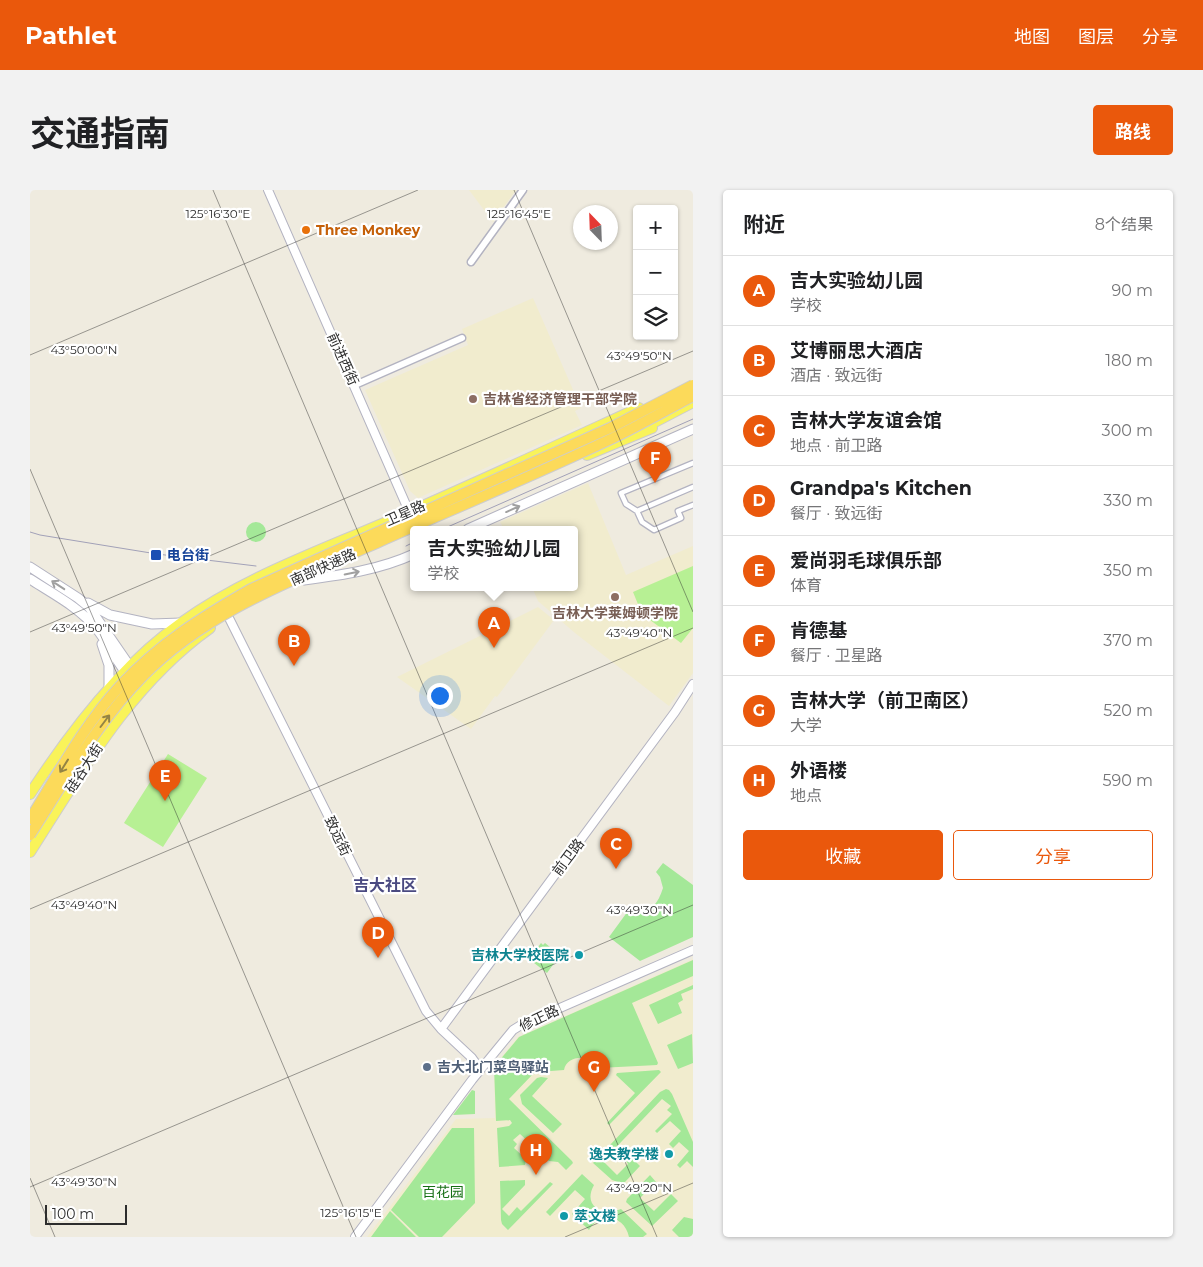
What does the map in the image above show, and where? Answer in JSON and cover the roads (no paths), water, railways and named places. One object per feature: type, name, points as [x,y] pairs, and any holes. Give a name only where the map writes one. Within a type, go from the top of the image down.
[{"type":"highway","name":"南部快速路","points":[[30,819],[90,725],[120,687],[174,636],[200,618],[252,589],[610,428],[693,385]]},
{"type":"highway","name":"南部快速路","points":[[415,526],[614,437],[693,396]]},
{"type":"highway","points":[[614,437],[693,402]]},
{"type":"highway","name":"南部快速路","points":[[30,835],[98,731],[124,697],[144,674],[171,652],[216,620],[256,598],[410,528]]},
{"type":"main road","name":"卫星路","points":[[128,670],[158,641],[181,623],[219,598],[252,581],[410,512],[661,398],[693,381]]},
{"type":"main road","name":"卫星路","points":[[425,526],[551,470],[659,420],[693,402]]},
{"type":"main road","points":[[551,470],[693,410]]},
{"type":"main road","points":[[475,526],[693,429]]},
{"type":"main road","name":"卫星路","points":[[142,689],[191,643],[228,616],[410,533]]},
{"type":"main road","name":"卫星路","points":[[304,580],[350,574],[410,556]]},
{"type":"main road","points":[[30,567],[83,601],[110,615],[152,624],[181,623]]},
{"type":"main road","points":[[30,579],[87,618],[142,689]]},
{"type":"main road","points":[[83,601],[102,624],[128,670]]},
{"type":"main road","points":[[87,618],[103,646],[108,660],[109,689]]},
{"type":"main road","name":"硅谷大街","points":[[30,794],[54,756],[109,689],[128,670]]},
{"type":"main road","name":"硅谷大街","points":[[30,852],[106,734],[142,689]]},
{"type":"street","name":"前进西街","points":[[268,190],[417,526]]},
{"type":"street","points":[[471,262],[523,190]]},
{"type":"street","points":[[355,385],[462,338]]},
{"type":"street","points":[[693,462],[621,494],[626,504],[637,511],[642,522],[654,530],[681,518],[678,511],[693,505]]},
{"type":"street","points":[[637,511],[693,487]]},
{"type":"street","name":"致远街","points":[[228,616],[426,1011],[441,1029],[472,1058],[480,1069]]},
{"type":"street","name":"前卫路","points":[[441,1029],[675,712],[693,684]]},
{"type":"street","name":"修正路","points":[[355,1237],[505,1038],[521,1025],[693,950]]},
{"type":"tram line","points":[[450,526],[693,419]]},
{"type":"tram line","points":[[30,532],[157,554],[256,566]]},
{"type":"tram line","points":[[406,546],[410,544]]},
{"type":"place","name":"Three Monkey","points":[[306,230]]},
{"type":"place","name":"吉林省经济管理干部学院","points":[[473,399]]},
{"type":"place","name":"肯德基","points":[[655,483]]},
{"type":"place","name":"电台街","points":[[156,555]]},
{"type":"place","name":"吉林大学莱姆顿学院","points":[[615,597]]},
{"type":"place","name":"吉大实验幼儿园","points":[[494,648]]},
{"type":"place","name":"艾博丽思大酒店","points":[[294,666]]},
{"type":"place","name":"爱尚羽毛球俱乐部","points":[[165,801]]},
{"type":"place","name":"吉林大学友谊会馆","points":[[616,869]]},
{"type":"place","name":"吉林大学校医院","points":[[579,955]]},
{"type":"place","name":"Grandpa's Kitchen","points":[[378,958]]},
{"type":"place","name":"吉大北门菜鸟驿站","points":[[427,1067]]},
{"type":"place","name":"吉林大学（前卫南区）","points":[[594,1092]]},
{"type":"place","name":"逸夫教学楼","points":[[669,1154]]},
{"type":"place","name":"外语楼","points":[[536,1175]]},
{"type":"place","name":"萃文楼","points":[[564,1216]]},
{"type":"district","name":"吉大社区","points":[[385,885]]},
{"type":"park label","name":"百花园","points":[[443,1192]]}]
